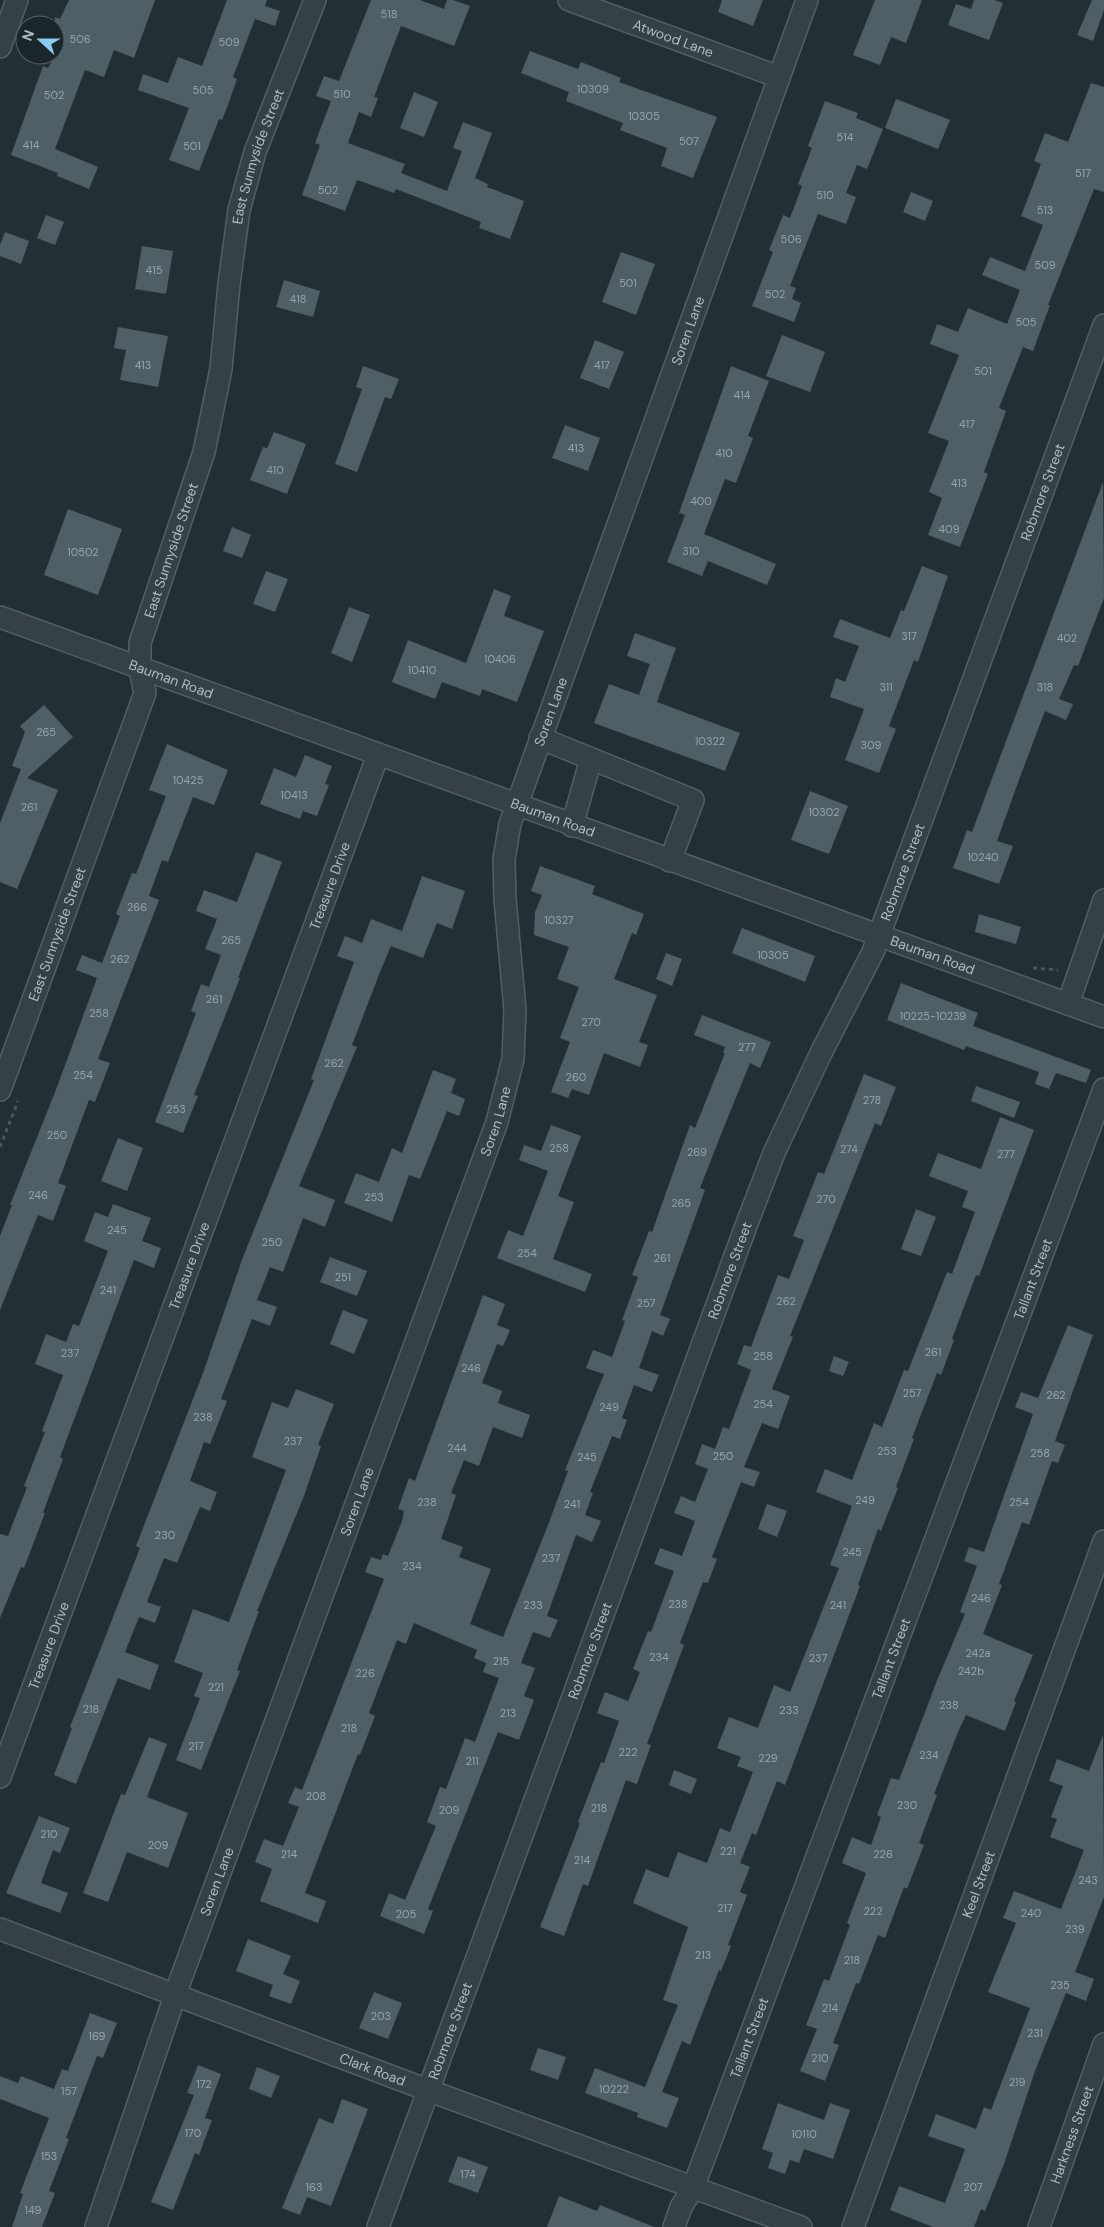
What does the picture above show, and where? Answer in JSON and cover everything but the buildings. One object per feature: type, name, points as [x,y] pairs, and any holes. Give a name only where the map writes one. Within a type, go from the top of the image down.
[{"type":"street","points":[[0,47],[17,0]]},
{"type":"street","name":"East Sunnyside Street","points":[[0,1090],[145,693],[140,669],[140,643],[204,452],[221,369],[228,284],[239,210],[254,152],[315,0]]},
{"type":"street","name":"Atwood Lane","points":[[569,0],[779,76]]},
{"type":"street","name":"Soren Lane","points":[[96,2227],[175,1995],[497,1122],[513,1059],[515,1010],[505,899],[504,860],[510,824],[807,0]]},
{"type":"street","name":"Robmore Street","points":[[378,2227],[774,1153],[821,1053],[864,971],[879,936],[1104,325]]},
{"type":"street","name":"Bauman Road","points":[[0,617],[516,806],[1104,1017]]},
{"type":"street","points":[[540,738],[693,800],[670,861]]},
{"type":"street","name":"Treasure Drive","points":[[0,1777],[378,755]]},
{"type":"street","points":[[572,826],[591,759]]},
{"type":"street","points":[[1068,1004],[1104,900]]},
{"type":"street","name":"Tallant Street","points":[[674,2227],[681,2206],[693,2188],[1104,1089]]},
{"type":"street","name":"Keel Street","points":[[853,2227],[1104,1541]]},
{"type":"street","name":"Clark Road","points":[[0,1929],[801,2227]]},
{"type":"street","name":"Harkness Street","points":[[1039,2227],[1104,2044]]},
{"type":"path","points":[[1029,968],[1057,968],[1060,973]]}]
